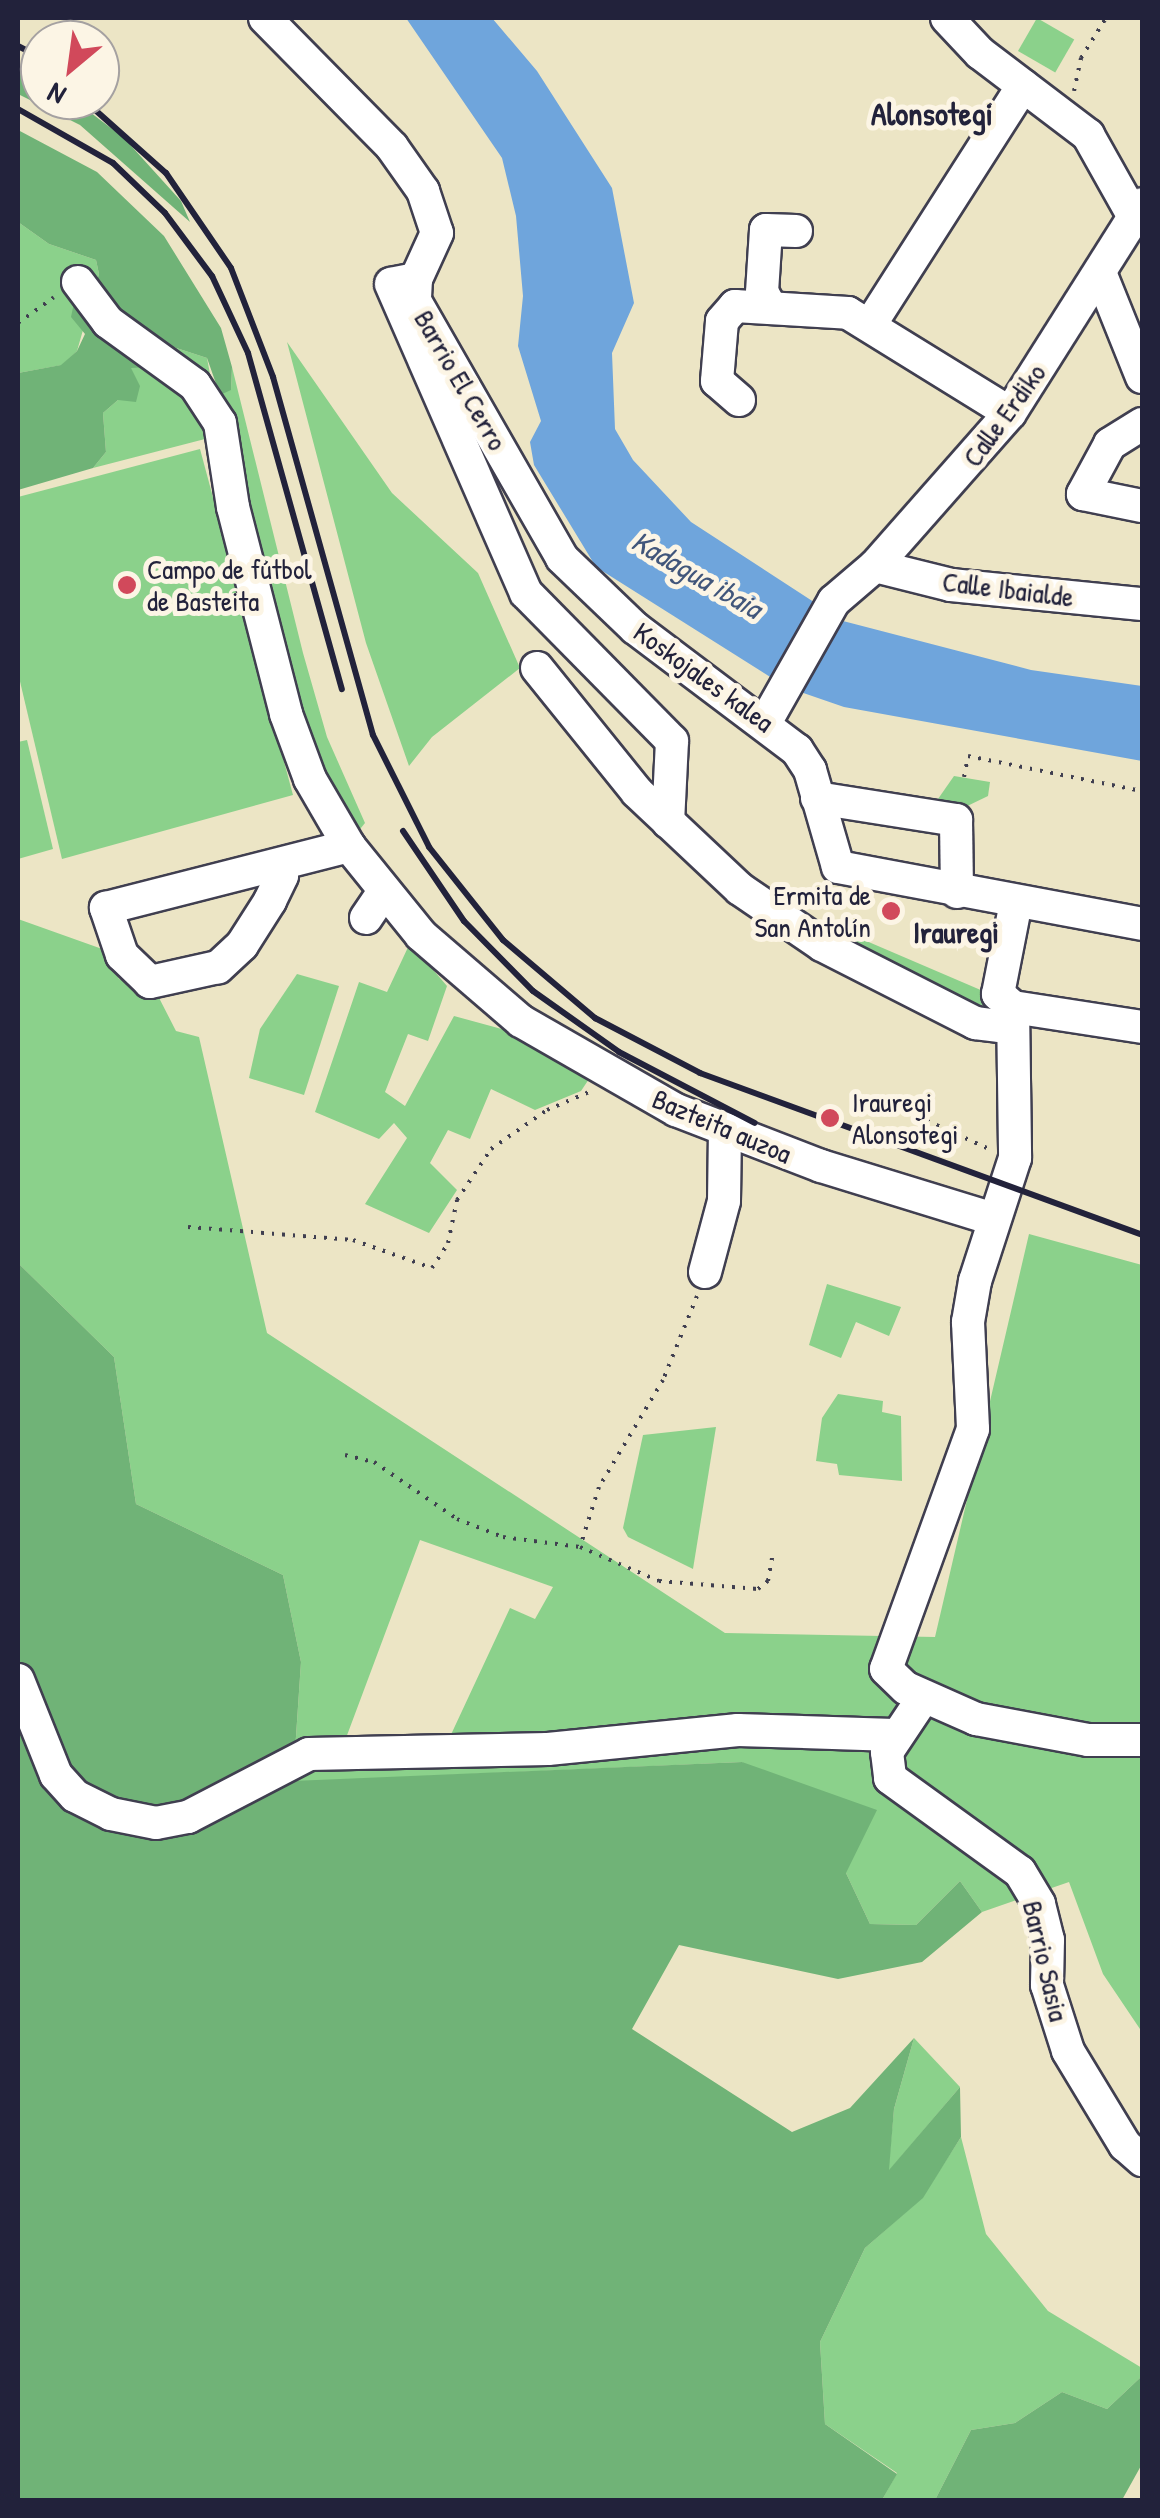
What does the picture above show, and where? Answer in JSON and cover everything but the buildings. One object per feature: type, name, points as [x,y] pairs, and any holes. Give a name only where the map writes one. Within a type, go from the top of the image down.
[{"type":"street","name":"Barrio El Cerro","points":[[265,18],[392,147],[423,191],[438,233],[416,279],[416,301],[438,346],[562,558]]},
{"type":"street","points":[[947,18],[1022,86],[1088,135],[1138,210]]},
{"type":"street","points":[[870,325],[1022,86]]},
{"type":"street","name":"Calle Erdiko","points":[[773,710],[834,601],[875,566],[1010,414],[1138,210]]},
{"type":"street","points":[[771,308],[762,292],[766,230],[796,231]]},
{"type":"street","points":[[1100,275],[1120,328],[1140,366]]},
{"type":"street","points":[[416,279],[391,284],[526,594],[672,741],[668,822]]},
{"type":"street","name":"Bazteita auzoa","points":[[78,282],[108,322],[195,385],[220,422],[233,507],[286,714],[310,779],[350,846],[374,906],[521,1021],[725,1132],[993,1219]]},
{"type":"street","points":[[739,400],[717,381],[722,321],[736,306],[848,313],[1010,414]]},
{"type":"street","points":[[1071,318],[1120,328]]},
{"type":"street","points":[[1142,424],[1110,444],[1083,494],[1142,506]]},
{"type":"street","points":[[908,530],[930,580]]},
{"type":"street","name":"Koskojales kalea","points":[[562,558],[636,628],[773,710],[797,750],[834,861],[843,871],[1142,924]]},
{"type":"street","name":"Calle Ibaialde","points":[[875,566],[930,580],[1142,604]]},
{"type":"street","points":[[537,668],[636,792],[740,889],[822,945],[975,1023],[1000,1026],[1014,1008]]},
{"type":"street","points":[[816,798],[950,821],[957,892]]},
{"type":"street","points":[[279,865],[282,876],[270,901],[242,945],[218,966],[150,982],[122,955],[106,908],[350,846]]},
{"type":"street","points":[[1016,902],[998,994],[1014,1008],[1142,1027]]},
{"type":"street","points":[[1014,1008],[1015,1158],[993,1219],[968,1322],[973,1430],[886,1657],[890,1676],[922,1698],[976,1719],[1034,1730],[1142,1740]]},
{"type":"street","points":[[704,1272],[724,1201],[725,1132]]},
{"type":"street","points":[[18,1680],[56,1775],[75,1796],[111,1814],[156,1823],[188,1816],[309,1754],[548,1749],[738,1730],[894,1735],[922,1698]]},
{"type":"street","name":"Barrio Sasia","points":[[894,1735],[887,1752],[890,1778],[1020,1872],[1039,1904],[1048,1940],[1047,1985],[1068,2051],[1125,2146],[1142,2160]]},
{"type":"path","points":[[1068,120],[1080,58],[1106,18]]},
{"type":"path","points":[[18,323],[78,282]]},
{"type":"path","points":[[964,777],[968,756],[1142,791]]},
{"type":"path","points":[[188,1227],[353,1240],[432,1268],[448,1243],[457,1200],[491,1150],[547,1110],[589,1092]]},
{"type":"path","points":[[908,1112],[1015,1158]]},
{"type":"path","points":[[580,1547],[599,1487],[663,1380],[704,1272]]},
{"type":"path","points":[[345,1455],[374,1462],[457,1519],[503,1538],[580,1547],[599,1561],[660,1581],[758,1589],[768,1580],[773,1554]]},
{"type":"green space","points":[[1037,18],[1074,40],[1055,72],[1018,51]]},
{"type":"green space","points":[[70,120],[100,120],[124,138],[181,201],[190,222]]},
{"type":"green space","points":[[18,130],[97,172],[164,236],[221,328],[232,367],[231,390],[220,395],[207,358],[161,343],[149,367],[131,368],[140,386],[136,402],[118,400],[103,413],[106,452],[93,468],[18,490],[18,373],[61,365],[77,351],[85,334],[71,317],[75,298],[95,287],[99,274],[96,260],[49,244],[18,222]]},
{"type":"green space","points":[[18,222],[49,244],[96,260],[99,274],[77,351],[62,365],[18,373]]},
{"type":"green space","points":[[287,342],[392,493],[478,573],[520,668],[432,737],[409,766],[366,643]]},
{"type":"green space","points":[[161,343],[207,358],[212,385],[231,390],[232,367],[327,737],[365,823],[352,839],[303,787],[205,439],[93,468],[106,452],[103,413],[118,400],[131,367]]},
{"type":"green space","name":"Campo de fútbol de Basteita","points":[[200,449],[293,795],[62,859],[18,673],[18,497]]},
{"type":"green space","points":[[27,740],[53,849],[18,859],[18,742]]},
{"type":"green space","points":[[954,776],[990,782],[988,796],[959,810],[931,809]]},
{"type":"green space","points":[[18,919],[105,950],[119,979],[155,990],[176,1031],[199,1037],[267,1333],[725,1633],[935,1637],[1029,1234],[1142,1265],[1142,2032],[1103,1974],[1069,1882],[982,1912],[960,1881],[916,1925],[870,1924],[846,1873],[742,1762],[293,1782],[301,1662],[283,1575],[136,1504],[114,1357],[18,1263]],"holes":[[[420,1540],[553,1587],[535,1619],[510,1608],[448,1741],[346,1738]]]},
{"type":"green space","points":[[850,934],[1013,1007],[967,1004],[852,947]]},
{"type":"green space","points":[[410,943],[447,986],[428,1041],[408,1034],[385,1092],[405,1106],[454,1016],[509,1031],[589,1079],[581,1091],[535,1110],[491,1089],[470,1139],[448,1130],[430,1163],[457,1190],[429,1233],[365,1204],[407,1138],[394,1123],[379,1139],[315,1112],[359,982],[387,992]]},
{"type":"green space","points":[[297,974],[339,986],[304,1095],[249,1078],[260,1029]]},
{"type":"green space","points":[[18,1263],[114,1357],[136,1504],[283,1575],[301,1662],[293,1781],[742,1762],[877,1810],[846,1873],[870,1924],[916,1925],[960,1881],[982,1912],[922,1962],[838,1979],[679,1945],[632,2029],[792,2132],[850,2108],[914,2038],[894,2109],[889,2170],[960,2087],[961,2137],[923,2198],[865,2248],[820,2342],[825,2424],[897,2474],[882,2500],[18,2500]]},
{"type":"green space","points":[[827,1284],[901,1307],[889,1336],[856,1322],[841,1358],[809,1345]]},
{"type":"green space","points":[[838,1394],[883,1401],[882,1412],[901,1416],[902,1481],[839,1475],[837,1464],[816,1461],[822,1418]]},
{"type":"green space","points":[[716,1427],[693,1569],[628,1537],[623,1528],[643,1435]]},
{"type":"green space","points":[[914,2038],[960,2087],[888,2172],[894,2109]]},
{"type":"green space","points":[[961,2137],[986,2234],[1048,2311],[1142,2368],[1142,2376],[1107,2409],[1062,2392],[1015,2423],[971,2430],[935,2500],[882,2500],[897,2473],[825,2424],[820,2342],[865,2248],[922,2198]]},
{"type":"green space","points":[[1142,2376],[1142,2464],[1122,2500],[935,2500],[971,2430],[1015,2423],[1062,2392],[1107,2409]]},
{"type":"water","name":"Kadagua ibaia","points":[[406,18],[492,18],[537,71],[612,188],[634,303],[612,353],[615,429],[633,460],[691,522],[843,621],[1031,670],[1142,686],[1142,761],[844,707],[786,687],[596,567],[534,465],[530,442],[541,421],[518,346],[523,296],[516,216],[502,158]]},
{"type":"railway","points":[[18,109],[113,163],[165,213],[212,276],[248,353],[342,689]]},
{"type":"railway","points":[[106,120],[166,173],[231,268],[273,377],[373,735],[429,847],[503,940],[595,1018],[700,1073],[1142,1235]]},
{"type":"railway","points":[[403,831],[464,921],[533,991],[619,1052],[755,1123]]},
{"type":"place","name":"Campo de fútbol de Basteita","points":[[127,585]]},
{"type":"place","name":"Ermita de San Antolín","points":[[891,911]]},
{"type":"place","name":"Irauregi Alonsotegi","points":[[830,1118]]},
{"type":"district","name":"Alonsotegi","points":[[932,114]]},
{"type":"district","name":"Irauregi","points":[[956,932]]}]
